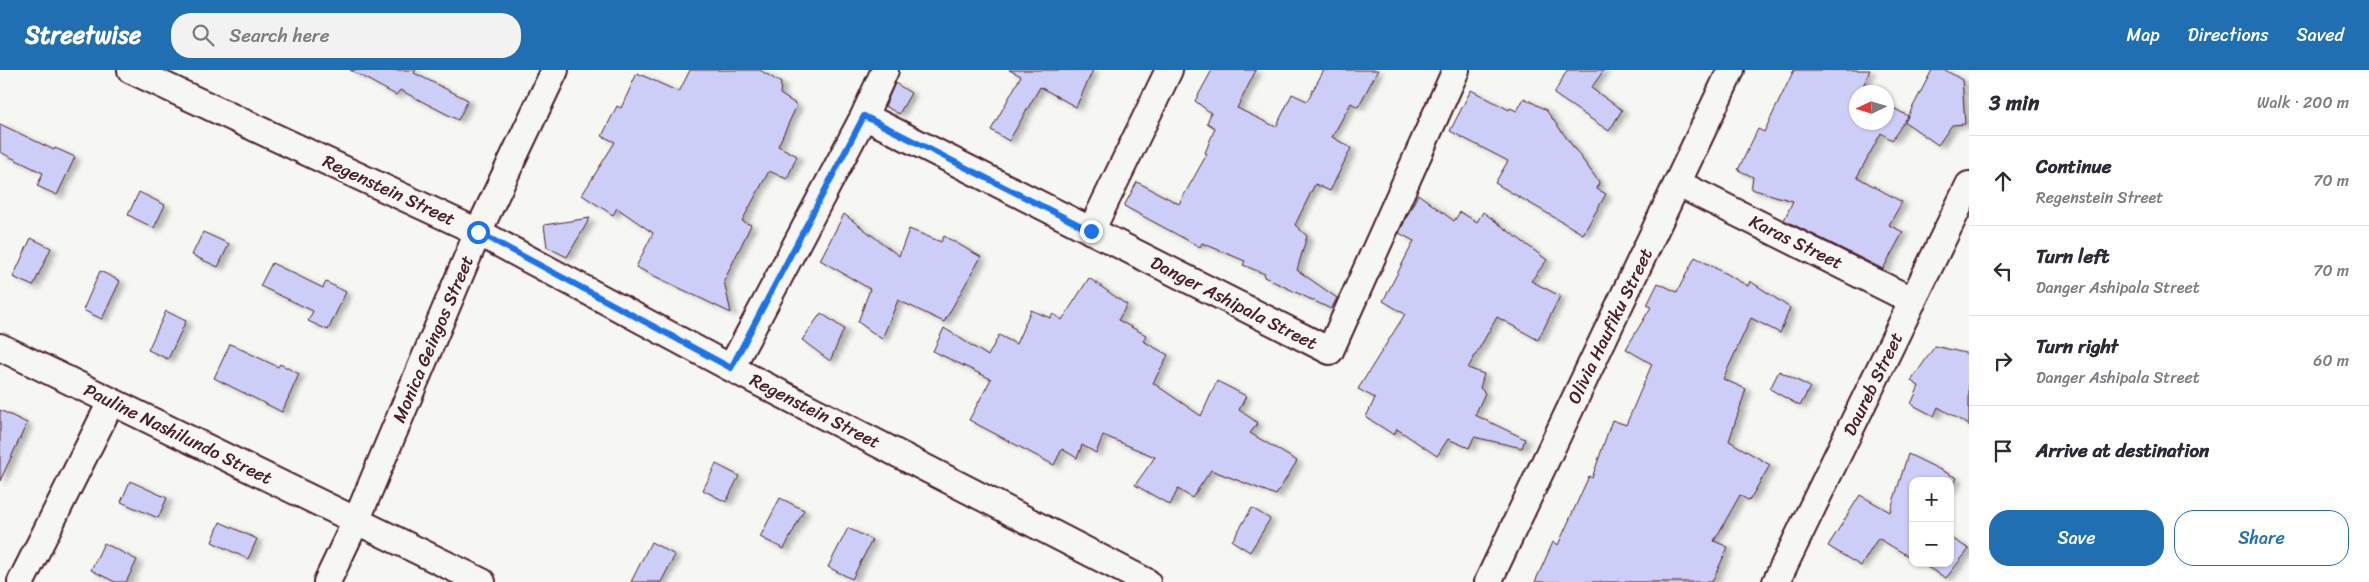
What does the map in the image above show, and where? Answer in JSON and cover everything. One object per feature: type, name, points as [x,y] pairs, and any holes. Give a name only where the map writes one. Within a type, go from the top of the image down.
[{"type":"street","name":"Regenstein Street","points":[[132,70],[478,232],[731,368],[1147,582]]},
{"type":"street","name":"Monica Geingos Street","points":[[327,582],[357,519],[478,232],[555,70]]},
{"type":"street","points":[[731,368],[864,116],[885,70]]},
{"type":"street","points":[[1091,231],[1169,70]]},
{"type":"street","name":"Danger Ashipala Street","points":[[864,116],[1330,350],[1456,70]]},
{"type":"street","name":"Olivia Haufiku Street","points":[[1488,582],[1732,70]]},
{"type":"street","name":"Karas Street","points":[[1679,184],[1913,301]]},
{"type":"street","name":"Daureb Street","points":[[1776,582],[1969,185]]},
{"type":"street","name":"Pauline Nashilundo Street","points":[[0,347],[357,519],[482,582]]},
{"type":"street","points":[[21,582],[111,402]]},
{"type":"building","points":[[350,70],[416,70],[414,73],[468,100],[458,120],[400,90],[396,95]]},
{"type":"building","points":[[690,70],[760,70],[781,83],[780,94],[797,105],[778,146],[797,156],[787,179],[769,171],[742,221],[751,225],[724,281],[731,313],[636,267],[653,233],[617,208],[613,215],[582,195],[615,142],[602,136],[617,106],[621,108],[637,73],[679,92]]},
{"type":"building","points":[[1009,70],[1093,70],[1076,107],[1040,87],[1009,141],[991,130],[1021,76]]},
{"type":"building","points":[[1212,70],[1256,70],[1237,108],[1276,127],[1292,94],[1307,101],[1324,70],[1378,70],[1358,107],[1351,103],[1332,137],[1351,148],[1330,191],[1315,184],[1295,225],[1307,236],[1297,270],[1337,298],[1331,309],[1264,277],[1265,274],[1243,265],[1245,261],[1202,243],[1200,247],[1124,206],[1137,182],[1179,204],[1207,154],[1205,153],[1215,128],[1207,123],[1211,113],[1195,101]]},
{"type":"building","points":[[1567,70],[1604,70],[1591,88],[1622,110],[1609,131],[1554,94]]},
{"type":"building","points":[[1794,70],[1870,70],[1864,85],[1849,85],[1849,130],[1894,130],[1894,108],[1908,116],[1892,140],[1881,133],[1857,177],[1902,202],[1889,225],[1903,232],[1883,269],[1784,220],[1793,201],[1751,189],[1753,177],[1738,170],[1758,129],[1764,132]]},
{"type":"building","points":[[1932,70],[1945,70],[1962,80],[1965,124],[1952,125],[1938,145],[1905,122]]},
{"type":"building","points":[[895,83],[911,93],[899,114],[885,106]]},
{"type":"building","points":[[1471,90],[1509,110],[1510,108],[1517,111],[1524,98],[1546,110],[1599,182],[1597,189],[1606,194],[1583,234],[1495,183],[1508,161],[1450,131]]},
{"type":"building","points":[[0,124],[54,150],[55,148],[75,157],[57,195],[37,186],[43,173],[0,152]]},
{"type":"building","points":[[139,192],[165,205],[154,228],[128,215]]},
{"type":"building","points":[[1418,194],[1454,221],[1460,212],[1477,222],[1483,212],[1547,260],[1531,281],[1560,296],[1538,340],[1497,317],[1468,368],[1484,374],[1480,388],[1485,393],[1475,415],[1525,439],[1522,448],[1474,437],[1469,448],[1448,439],[1437,456],[1397,429],[1394,435],[1366,417],[1375,398],[1358,389],[1405,314],[1383,301],[1414,241],[1399,233]]},
{"type":"building","points":[[844,214],[899,256],[909,229],[941,242],[944,236],[981,257],[944,322],[898,300],[882,339],[858,322],[870,289],[820,260]]},
{"type":"building","points":[[590,218],[567,257],[547,247],[544,225]]},
{"type":"building","points":[[203,232],[229,244],[218,267],[192,255]]},
{"type":"building","points":[[31,238],[51,248],[33,286],[13,277]]},
{"type":"building","points":[[1695,257],[1748,286],[1750,281],[1790,308],[1780,333],[1751,318],[1723,379],[1746,389],[1729,441],[1770,465],[1749,501],[1740,495],[1714,541],[1728,547],[1712,582],[1535,582],[1553,542],[1558,545],[1589,476],[1592,478],[1612,420],[1626,425],[1652,364],[1626,349],[1651,307],[1647,305],[1658,283],[1677,292]]},
{"type":"building","points":[[272,263],[323,288],[326,282],[346,292],[328,330],[308,321],[313,311],[260,286]]},
{"type":"building","points":[[100,271],[120,281],[102,319],[83,310]]},
{"type":"building","points":[[1089,278],[1127,305],[1118,320],[1146,335],[1143,341],[1168,355],[1153,383],[1201,416],[1217,381],[1246,396],[1239,410],[1258,423],[1250,433],[1297,461],[1276,495],[1211,470],[1192,498],[1178,489],[1170,505],[1135,485],[1155,457],[1103,435],[1096,453],[1082,445],[1077,458],[1062,449],[1054,465],[969,420],[991,379],[933,351],[944,328],[988,356],[999,335],[1016,344],[1031,310],[1050,318],[1053,314],[1062,320]]},
{"type":"building","points":[[166,311],[186,321],[168,359],[148,350]]},
{"type":"building","points":[[821,313],[844,329],[830,361],[802,340]]},
{"type":"building","points":[[230,344],[278,367],[280,364],[299,374],[282,412],[214,378]]},
{"type":"building","points":[[1935,346],[1969,354],[1969,425],[1938,407],[1934,416],[1911,404],[1919,386],[1911,381]]},
{"type":"building","points":[[1779,371],[1810,387],[1800,406],[1770,389]]},
{"type":"building","points":[[0,410],[27,423],[0,481]]},
{"type":"building","points":[[1908,454],[1957,478],[1954,484],[1954,477],[1909,477],[1909,557],[1878,538],[1861,566],[1828,546],[1860,495],[1890,512]]},
{"type":"building","points":[[716,464],[739,476],[726,502],[703,490]]},
{"type":"building","points":[[130,481],[167,498],[158,518],[121,502]]},
{"type":"building","points":[[780,498],[804,510],[784,549],[760,537]]},
{"type":"building","points":[[1252,508],[1270,519],[1250,552],[1232,541]]},
{"type":"building","points":[[220,522],[257,539],[248,559],[212,542]]},
{"type":"building","points":[[848,528],[872,540],[852,579],[828,567]]},
{"type":"building","points":[[1954,540],[1969,549],[1946,578],[1927,567],[1954,567]]},
{"type":"building","points":[[651,542],[675,555],[661,582],[631,582]]},
{"type":"building","points":[[104,543],[137,560],[126,582],[115,582],[91,570]]},
{"type":"route","points":[[478,232],[731,368],[864,116],[1091,231]]}]
